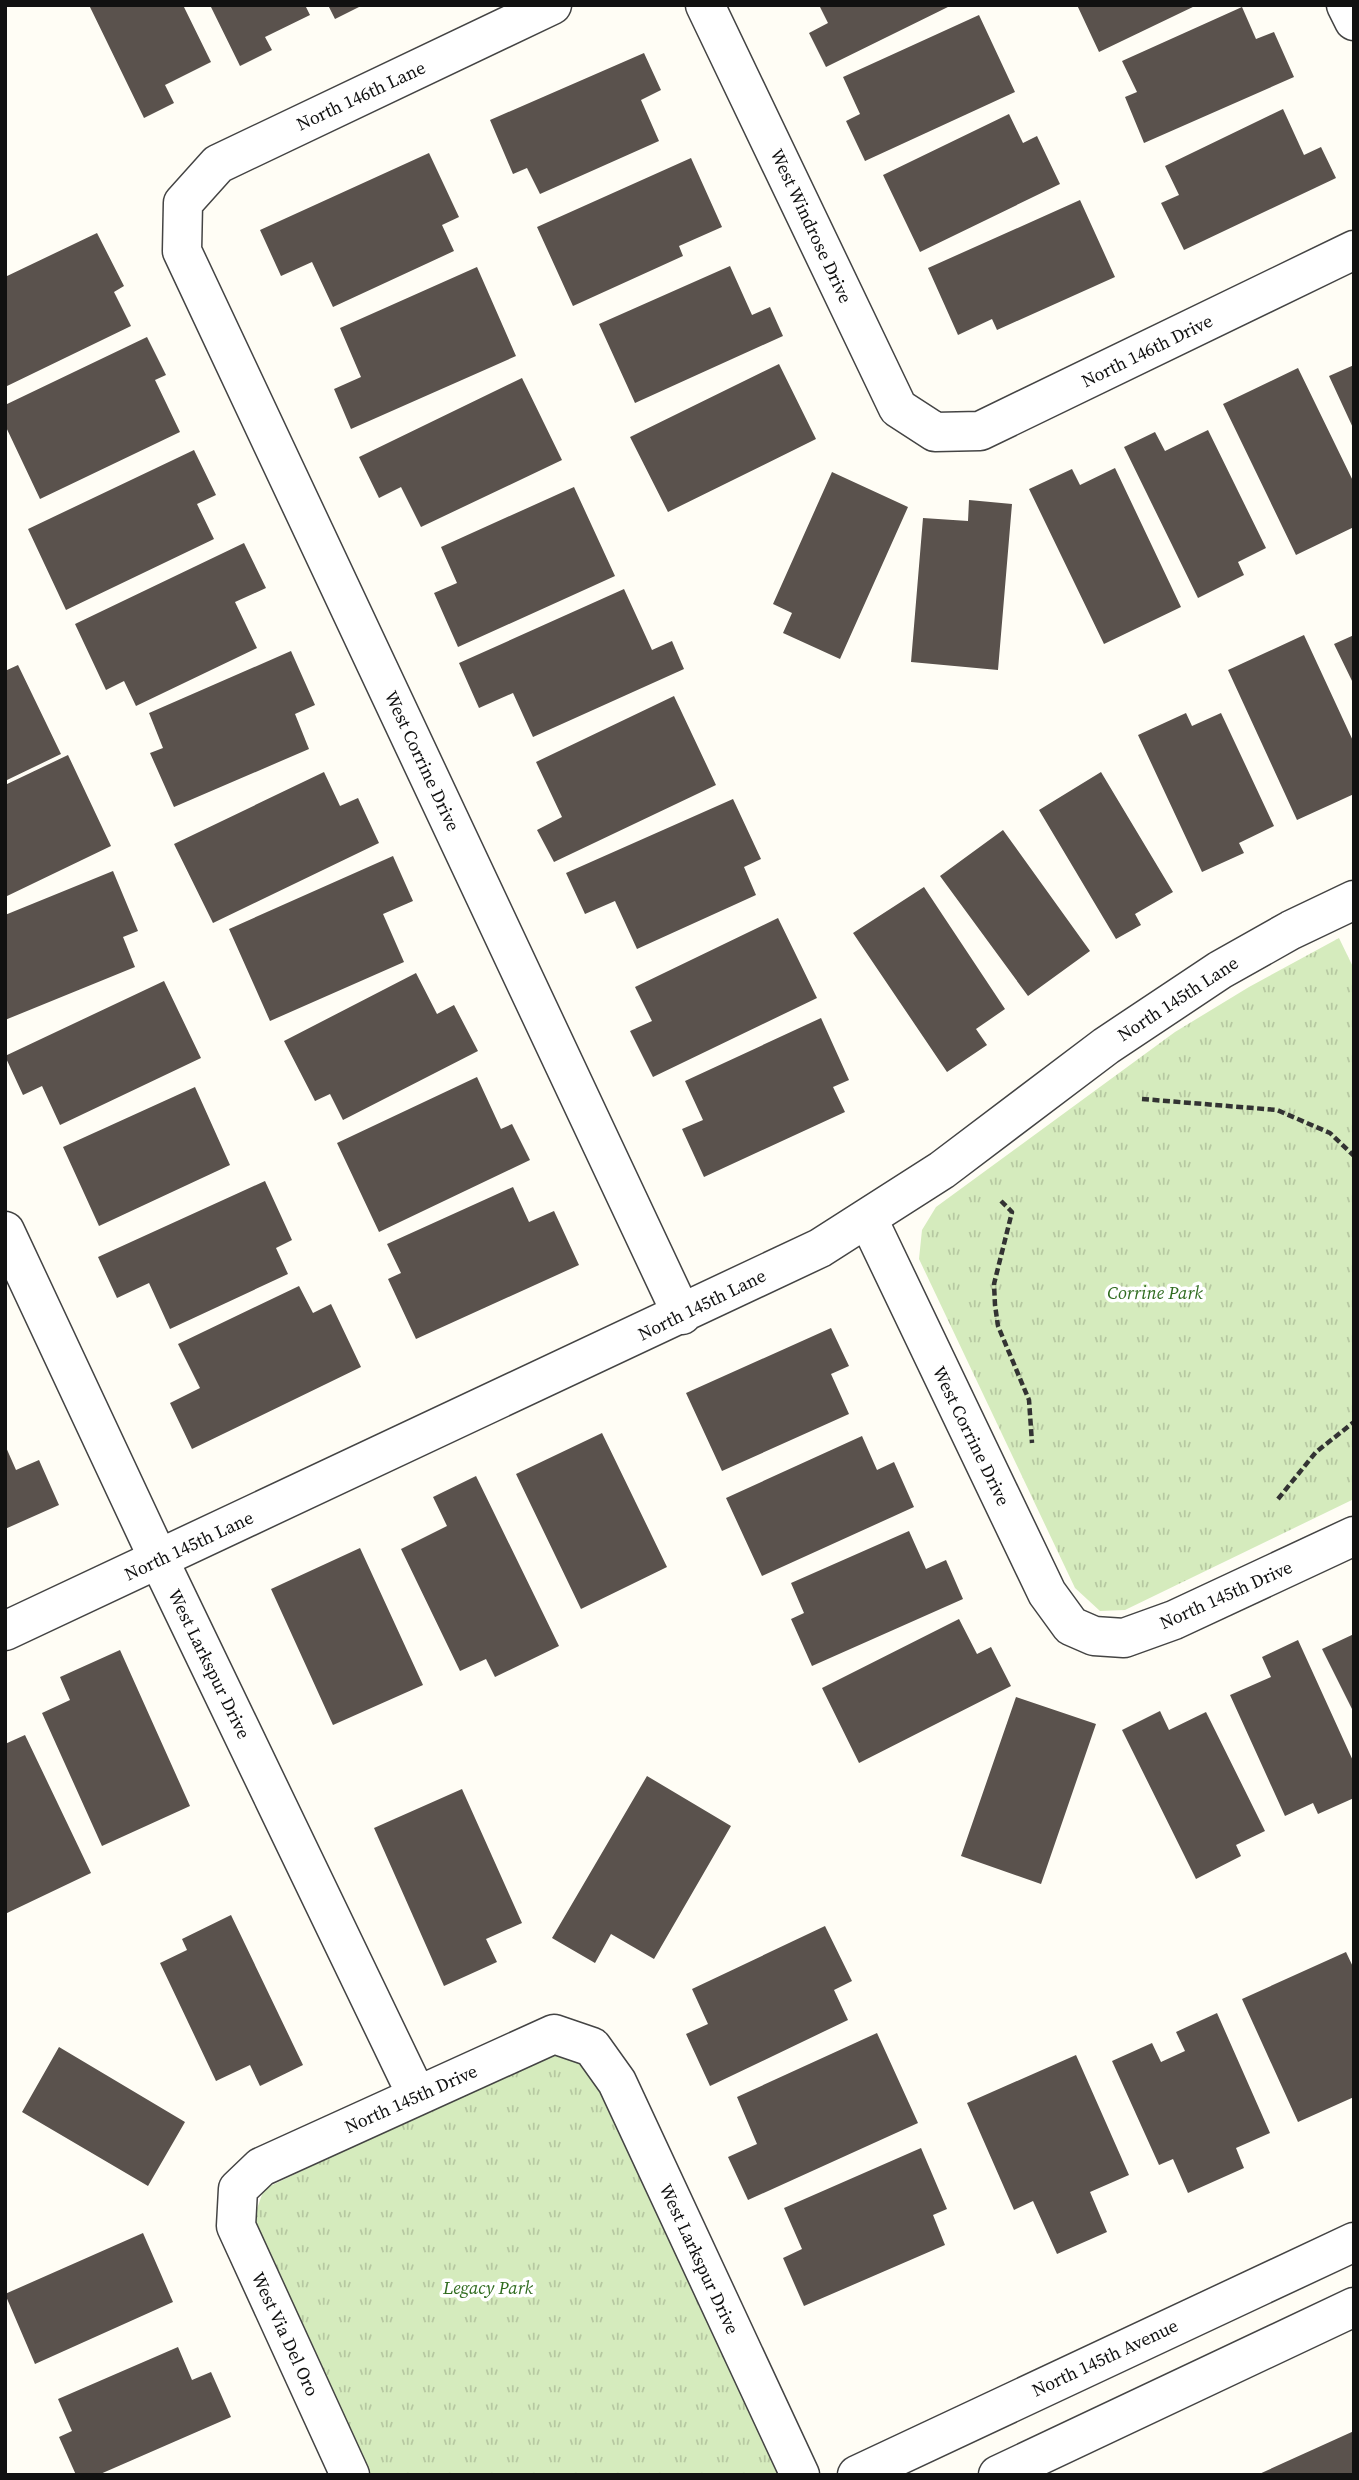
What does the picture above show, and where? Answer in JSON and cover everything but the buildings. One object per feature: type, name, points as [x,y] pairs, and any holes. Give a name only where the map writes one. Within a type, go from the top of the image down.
[{"type":"street","name":"North 146th Lane","points":[[183,203],[218,164],[552,5]]},
{"type":"street","name":"West Windrose Drive","points":[[705,5],[898,408],[935,432]]},
{"type":"street","points":[[1346,5],[1354,21]]},
{"type":"street","name":"West Corrine Drive","points":[[183,203],[182,251],[682,1315]]},
{"type":"street","name":"North 146th Drive","points":[[935,432],[979,431],[1354,250]]},
{"type":"street","name":"North 145th Lane","points":[[5,1631],[820,1248],[942,1170],[1106,1046],[1220,970],[1291,930],[1354,900]]},
{"type":"street","name":"West Corrine Drive","points":[[868,1219],[1046,1593],[1071,1626],[1094,1636]]},
{"type":"street","name":"West Larkspur Drive","points":[[5,1231],[159,1560],[417,2095]]},
{"type":"street","name":"North 145th Drive","points":[[1094,1636],[1124,1639],[1174,1620],[1354,1536]]},
{"type":"street","name":"North 145th Drive","points":[[238,2189],[261,2166],[554,2034],[592,2047]]},
{"type":"street","name":"West Larkspur Drive","points":[[592,2047],[617,2082],[800,2475]]},
{"type":"street","name":"West Via Del Oro","points":[[238,2189],[236,2226],[350,2475]]},
{"type":"street","name":"North 145th Avenue","points":[[857,2475],[1354,2242]]},
{"type":"street","points":[[998,2475],[1354,2307]]},
{"type":"path","points":[[1142,1099],[1277,1110],[1330,1133],[1354,1156]]},
{"type":"path","points":[[1001,1201],[1012,1212],[995,1284],[996,1316],[1030,1400],[1032,1443]]},
{"type":"path","points":[[1278,1499],[1317,1452],[1354,1422]]},
{"type":"green space","name":"Corrine Park","points":[[1339,938],[1354,969],[1354,1499],[1125,1610],[1100,1611],[1075,1588],[919,1259],[922,1230],[936,1207],[1175,1032],[1249,987]]},
{"type":"green space","name":"Legacy Park","points":[[554,2050],[590,2066],[779,2475],[361,2475],[248,2234],[264,2189]]}]
